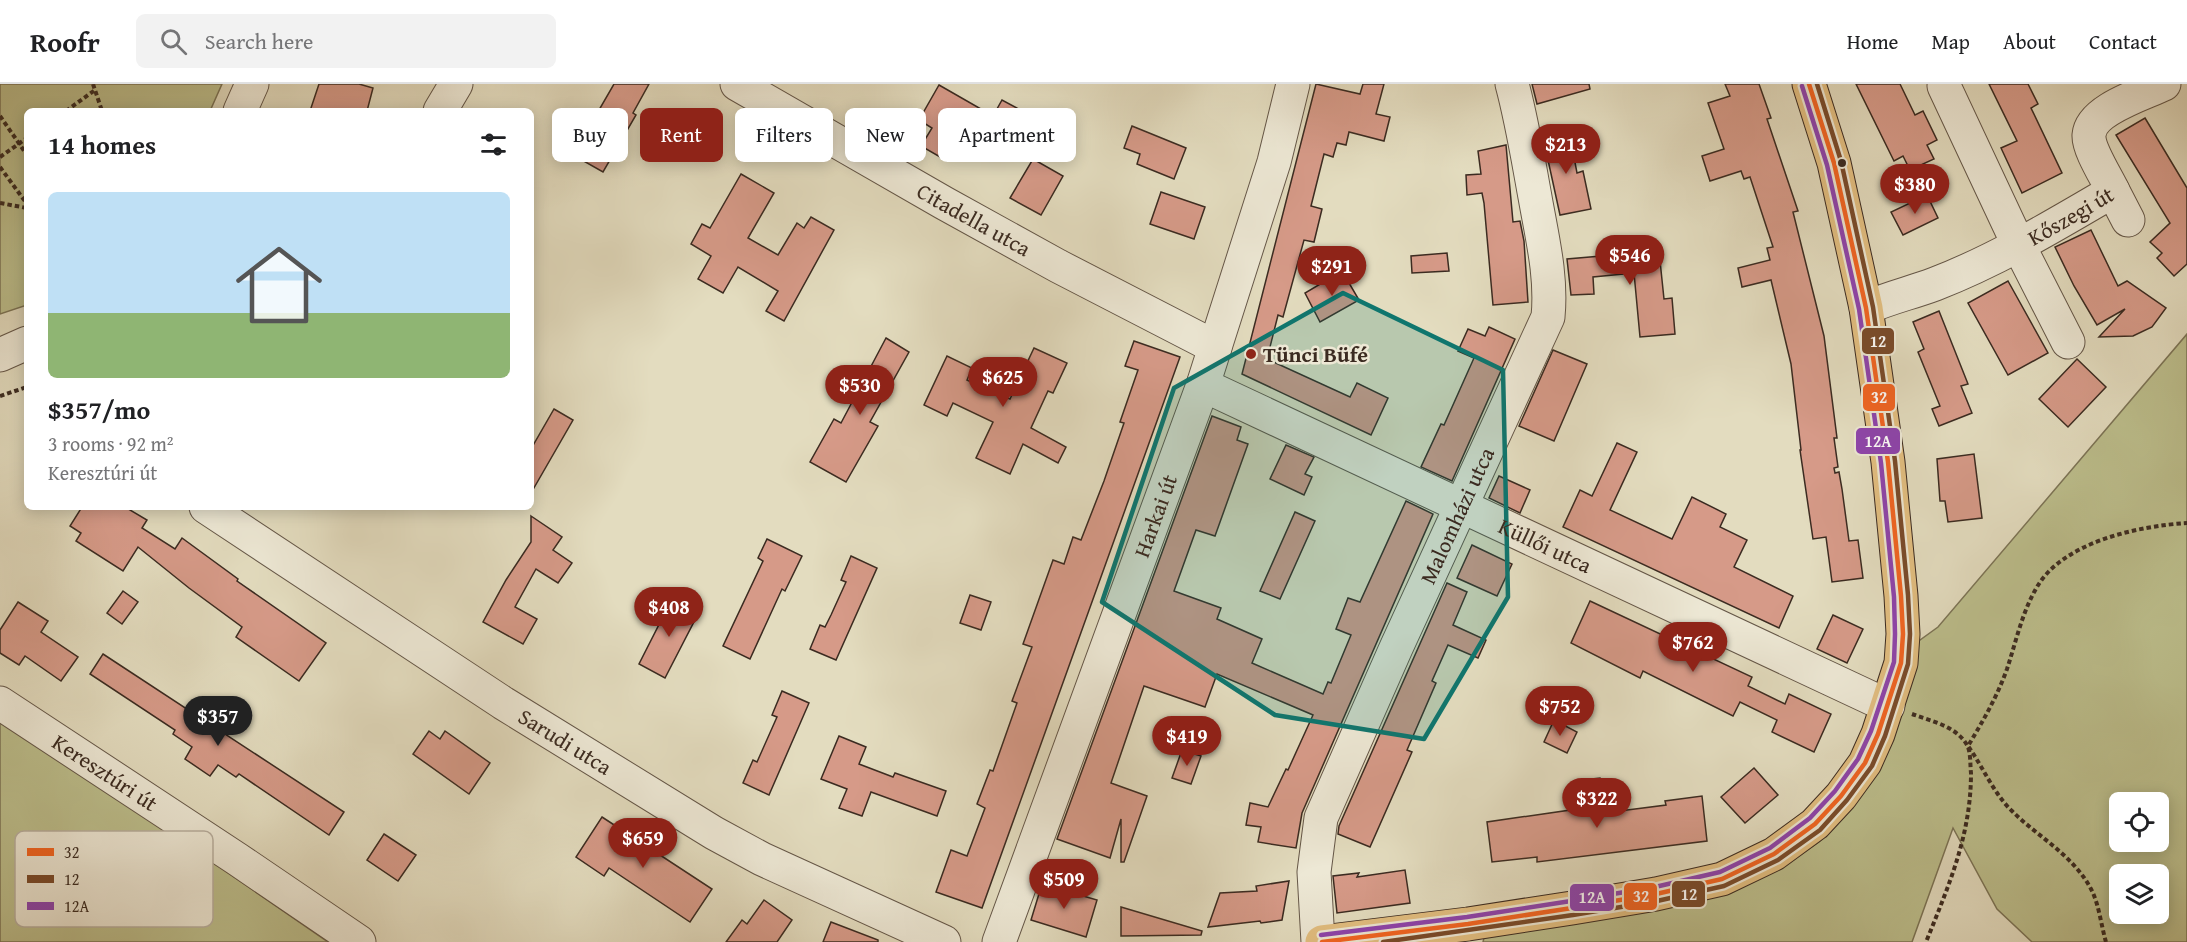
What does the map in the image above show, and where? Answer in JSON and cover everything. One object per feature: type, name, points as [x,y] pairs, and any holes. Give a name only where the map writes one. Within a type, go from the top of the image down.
[{"type":"main road","points":[[1320,942],[1468,924],[1656,894],[1722,879],[1774,854],[1815,824],[1841,796],[1865,763],[1888,706],[1901,663],[1903,634],[1901,596],[1888,462],[1866,308],[1834,163],[1809,84]]},
{"type":"street","points":[[241,108],[252,84]]},
{"type":"street","points":[[442,108],[456,84]]},
{"type":"street","name":"Citadella utca","points":[[737,84],[986,226],[1215,347]]},
{"type":"street","name":"Harkai út","points":[[999,942],[1203,385],[1274,162],[1293,84]]},
{"type":"street","name":"Malomházi utca","points":[[1320,942],[1314,872],[1321,818],[1548,317],[1550,291],[1547,264],[1520,114],[1512,84]]},
{"type":"street","name":"Kőszegi út","points":[[1866,308],[1935,284],[2019,246],[2113,191],[2092,148],[2089,135],[2092,126],[2112,107],[2162,84]]},
{"type":"street","name":"Kőszegi út","points":[[1944,86],[2019,246],[2068,342]]},
{"type":"street","points":[[2113,191],[2128,220]]},
{"type":"street","points":[[0,355],[24,344]]},
{"type":"street","name":"Küllői utca","points":[[1203,385],[1888,706]]},
{"type":"street","name":"Sarudi utca","points":[[212,510],[503,703],[714,832],[762,859],[944,942]]},
{"type":"street","name":"Keresztúri út","points":[[0,703],[192,831]]},
{"type":"street","name":"Keresztúri út","points":[[213,845],[359,942]]},
{"type":"path","points":[[93,84],[101,108]]},
{"type":"path","points":[[70,108],[95,90]]},
{"type":"path","points":[[0,116],[24,151]]},
{"type":"path","points":[[0,157],[24,140]]},
{"type":"path","points":[[0,167],[24,202]]},
{"type":"path","points":[[0,203],[24,206]]},
{"type":"path","points":[[0,396],[24,388]]},
{"type":"path","points":[[1926,942],[1966,833],[1971,787],[1968,746],[1990,709],[2006,670],[2025,611],[2037,586],[2054,566],[2102,540],[2140,530],[2187,523]]},
{"type":"path","points":[[1888,706],[1953,731],[1968,746],[2010,810],[2074,864],[2091,890],[2106,942]]},
{"type":"highlighted area","points":[[1343,293],[1503,370],[1508,597],[1424,739],[1275,715],[1102,602],[1174,388]]},
{"type":"green space","points":[[0,84],[222,84],[211,108],[24,108],[24,306],[0,314]]},
{"type":"green space","points":[[2187,334],[2187,942],[2032,942],[1997,909],[1953,828],[1912,942],[1483,942],[1486,930],[1794,859],[1819,842],[1836,825],[1856,798],[1916,643],[1938,627]]},
{"type":"green space","points":[[0,715],[168,831],[15,831],[15,927],[213,927],[213,862],[328,942],[0,942]]},
{"type":"building","points":[[319,84],[359,84],[373,88],[368,108],[311,108]]},
{"type":"building","points":[[614,84],[649,84],[633,113],[636,115],[628,129],[628,108],[600,108]]},
{"type":"building","points":[[1316,84],[1360,94],[1363,84],[1384,84],[1376,114],[1390,117],[1384,141],[1349,132],[1346,145],[1337,143],[1333,157],[1324,154],[1311,206],[1322,209],[1314,242],[1304,240],[1283,317],[1278,315],[1267,359],[1350,397],[1357,383],[1388,398],[1371,435],[1242,374]]},
{"type":"building","points":[[1532,84],[1589,84],[1590,89],[1537,104]]},
{"type":"building","points":[[1725,84],[1759,84],[1771,118],[1767,119],[1798,211],[1793,212],[1824,336],[1837,438],[1834,438],[1838,467],[1834,468],[1835,473],[1839,472],[1849,541],[1858,540],[1863,578],[1832,582],[1826,537],[1813,539],[1791,364],[1771,280],[1742,287],[1738,268],[1770,260],[1767,248],[1773,247],[1750,177],[1744,179],[1741,171],[1710,181],[1702,156],[1724,149],[1708,103],[1730,96]]},
{"type":"building","points":[[1856,84],[1900,84],[1915,115],[1923,111],[1937,140],[1927,145],[1934,159],[1910,170],[1903,156],[1894,161]]},
{"type":"building","points":[[1989,84],[2028,84],[2038,104],[2031,108],[2062,173],[2022,193],[2001,148],[2017,141]]},
{"type":"building","points":[[939,85],[979,108],[938,108],[938,156],[926,149],[926,138],[932,128],[926,124],[926,108]]},
{"type":"building","points":[[1002,100],[1017,108],[998,108]]},
{"type":"building","points":[[2145,118],[2187,188],[2187,264],[2174,276],[2157,258],[2162,253],[2150,242],[2170,223],[2116,135]]},
{"type":"building","points":[[1132,126],[1186,148],[1174,179],[1137,164],[1140,154],[1124,148]]},
{"type":"building","points":[[1569,131],[1577,173],[1583,171],[1591,209],[1560,215],[1543,137]]},
{"type":"building","points":[[1506,145],[1513,222],[1520,221],[1524,241],[1528,302],[1493,305],[1482,193],[1467,195],[1466,175],[1481,174],[1478,151]]},
{"type":"building","points":[[585,162],[609,162],[603,172]]},
{"type":"building","points":[[1031,162],[1038,162],[1063,176],[1041,215],[1010,198]]},
{"type":"building","points":[[741,174],[774,193],[748,238],[778,255],[797,223],[804,228],[811,217],[834,230],[784,321],[766,311],[778,291],[738,267],[723,293],[698,279],[711,256],[691,244],[702,224],[710,228]]},
{"type":"building","points":[[1161,192],[1205,207],[1194,239],[1150,224]]},
{"type":"building","points":[[1927,195],[1938,218],[1903,235],[1891,212]]},
{"type":"building","points":[[2091,230],[2118,286],[2127,281],[2166,308],[2152,327],[2133,336],[2099,337],[2125,309],[2097,325],[2055,247]]},
{"type":"building","points":[[1659,251],[1664,299],[1672,298],[1675,334],[1640,337],[1634,273],[1593,277],[1594,294],[1571,295],[1567,259]]},
{"type":"building","points":[[1447,253],[1449,271],[1412,273],[1411,256]]},
{"type":"building","points":[[1342,271],[1359,300],[1320,322],[1305,293]]},
{"type":"building","points":[[2008,281],[2048,353],[2008,375],[1968,303]]},
{"type":"building","points":[[1939,311],[1968,384],[1961,386],[1972,413],[1939,426],[1932,409],[1940,406],[1918,352],[1924,349],[1913,322]]},
{"type":"building","points":[[1489,327],[1515,339],[1452,481],[1421,467],[1441,424],[1444,425],[1474,358],[1458,351],[1468,329],[1485,336]]},
{"type":"building","points":[[886,338],[909,352],[870,422],[878,426],[846,482],[810,462],[834,419],[841,423]]},
{"type":"building","points":[[1134,341],[1180,357],[982,908],[936,892],[951,850],[967,856],[985,808],[977,804],[990,770],[993,771],[1017,703],[1012,701],[1032,647],[1023,644],[1053,560],[1064,564],[1073,537],[1081,540],[1104,481],[1124,423],[1120,422],[1138,370],[1125,366]]},
{"type":"building","points":[[1034,348],[1067,363],[1053,393],[1048,391],[1031,428],[1066,447],[1058,463],[1023,444],[1010,474],[976,458],[993,422],[953,403],[947,416],[924,405],[947,356],[972,368],[967,380],[1010,399]]},
{"type":"building","points":[[1553,350],[1587,364],[1554,441],[1519,426]]},
{"type":"building","points":[[2077,359],[2106,387],[2068,427],[2039,399]]},
{"type":"building","points":[[554,409],[573,420],[534,488],[534,444]]},
{"type":"building","points":[[1212,416],[1241,427],[1237,440],[1248,444],[1215,536],[1196,530],[1174,591],[1221,608],[1217,619],[1262,639],[1252,663],[1323,694],[1328,682],[1331,683],[1351,635],[1336,629],[1348,598],[1360,602],[1406,501],[1433,514],[1302,813],[1296,848],[1258,842],[1261,827],[1246,825],[1250,803],[1268,807],[1313,715],[1217,674],[1205,707],[1144,686],[1111,783],[1147,796],[1124,862],[1121,862],[1121,819],[1110,858],[1057,839]]},
{"type":"building","points":[[1617,443],[1637,452],[1610,510],[1672,539],[1692,497],[1726,514],[1720,527],[1747,540],[1734,567],[1793,596],[1779,628],[1563,527],[1580,490],[1592,496]]},
{"type":"building","points":[[1286,445],[1314,457],[1305,474],[1312,477],[1304,495],[1270,479]]},
{"type":"building","points":[[1974,454],[1982,518],[1948,522],[1945,501],[1940,501],[1937,459]]},
{"type":"building","points":[[1499,476],[1530,490],[1520,513],[1489,498]]},
{"type":"building","points":[[80,510],[130,510],[147,520],[142,528],[175,549],[182,538],[238,579],[237,581],[326,643],[299,681],[236,637],[242,627],[138,547],[123,571],[76,541],[81,533],[70,526]]},
{"type":"building","points":[[1295,512],[1315,521],[1280,599],[1260,591]]},
{"type":"building","points":[[531,516],[562,537],[553,550],[572,563],[558,583],[536,569],[515,607],[537,619],[523,644],[483,622],[506,580],[531,542]]},
{"type":"building","points":[[767,539],[802,556],[785,591],[782,589],[750,659],[723,646],[763,561],[758,558]]},
{"type":"building","points":[[1472,545],[1512,564],[1497,596],[1457,578]]},
{"type":"building","points":[[851,556],[877,568],[836,660],[810,649],[820,625],[825,627],[846,582],[841,580]]},
{"type":"building","points":[[1447,583],[1467,592],[1453,625],[1486,640],[1478,658],[1448,645],[1432,681],[1436,683],[1407,750],[1412,752],[1370,847],[1338,834],[1339,826]]},
{"type":"building","points":[[123,591],[138,602],[122,624],[107,613]]},
{"type":"building","points":[[970,595],[991,602],[981,630],[960,623]]},
{"type":"building","points":[[672,599],[699,612],[665,678],[639,664]]},
{"type":"building","points":[[1590,601],[1752,677],[1748,686],[1785,704],[1789,694],[1831,714],[1814,752],[1772,732],[1777,720],[1740,702],[1733,716],[1643,671],[1640,678],[1571,643]]},
{"type":"building","points":[[18,602],[48,621],[41,632],[78,657],[61,681],[25,656],[19,665],[0,653],[0,630]]},
{"type":"building","points":[[1833,615],[1863,629],[1847,663],[1817,649]]},
{"type":"building","points":[[103,654],[344,812],[329,835],[239,774],[236,777],[218,765],[210,776],[185,759],[192,747],[173,734],[175,730],[90,674]]},
{"type":"building","points":[[782,691],[809,703],[769,795],[743,783],[753,760],[757,762],[777,717],[772,715]]},
{"type":"building","points":[[1554,720],[1577,732],[1567,753],[1544,742]]},
{"type":"building","points":[[429,731],[440,739],[445,731],[490,763],[469,794],[413,754]]},
{"type":"building","points":[[839,736],[866,747],[859,764],[893,777],[895,773],[946,791],[937,816],[871,792],[862,816],[839,808],[847,789],[821,779]]},
{"type":"building","points":[[1182,750],[1201,756],[1191,784],[1172,778]]},
{"type":"building","points":[[1754,768],[1778,795],[1745,823],[1721,797]]},
{"type":"building","points":[[1600,778],[1604,813],[1666,805],[1665,801],[1702,796],[1707,841],[1537,862],[1537,857],[1492,862],[1487,822],[1577,809],[1574,781]]},
{"type":"building","points":[[602,817],[712,889],[690,922],[609,868],[604,876],[576,857]]},
{"type":"building","points":[[384,834],[416,855],[398,881],[367,860]]},
{"type":"building","points":[[1405,870],[1410,903],[1337,913],[1333,876],[1359,873],[1357,877]]},
{"type":"building","points":[[1289,881],[1282,920],[1208,927],[1220,893],[1257,891],[1256,886]]},
{"type":"building","points":[[1042,884],[1097,900],[1086,937],[1031,920]]},
{"type":"building","points":[[764,900],[792,920],[777,942],[726,942],[742,920],[747,924]]},
{"type":"building","points":[[1121,907],[1202,931],[1201,935],[1121,936]]},
{"type":"building","points":[[831,922],[878,940],[878,942],[823,942]]},
{"type":"transit line","name":"32","points":[[1322,942],[1468,924],[1572,908],[1656,894],[1722,879],[1774,854],[1815,824],[1841,796],[1865,763],[1878,734],[1901,663],[1903,634],[1901,596],[1888,462],[1866,308],[1834,163],[1809,84]]},
{"type":"transit line","name":"12","points":[[1383,942],[1573,915],[1657,901],[1724,886],[1778,860],[1820,830],[1847,800],[1872,766],[1885,736],[1908,664],[1910,634],[1908,595],[1895,461],[1873,307],[1841,161],[1817,84]]},
{"type":"transit line","name":"12A","points":[[1321,935],[1467,917],[1571,901],[1655,887],[1720,872],[1770,848],[1810,818],[1835,791],[1858,759],[1871,731],[1894,662],[1894,597],[1881,463],[1859,309],[1827,165],[1802,86]]},
{"type":"place","name":"Tünci Büfé","points":[[1251,354]]}]
